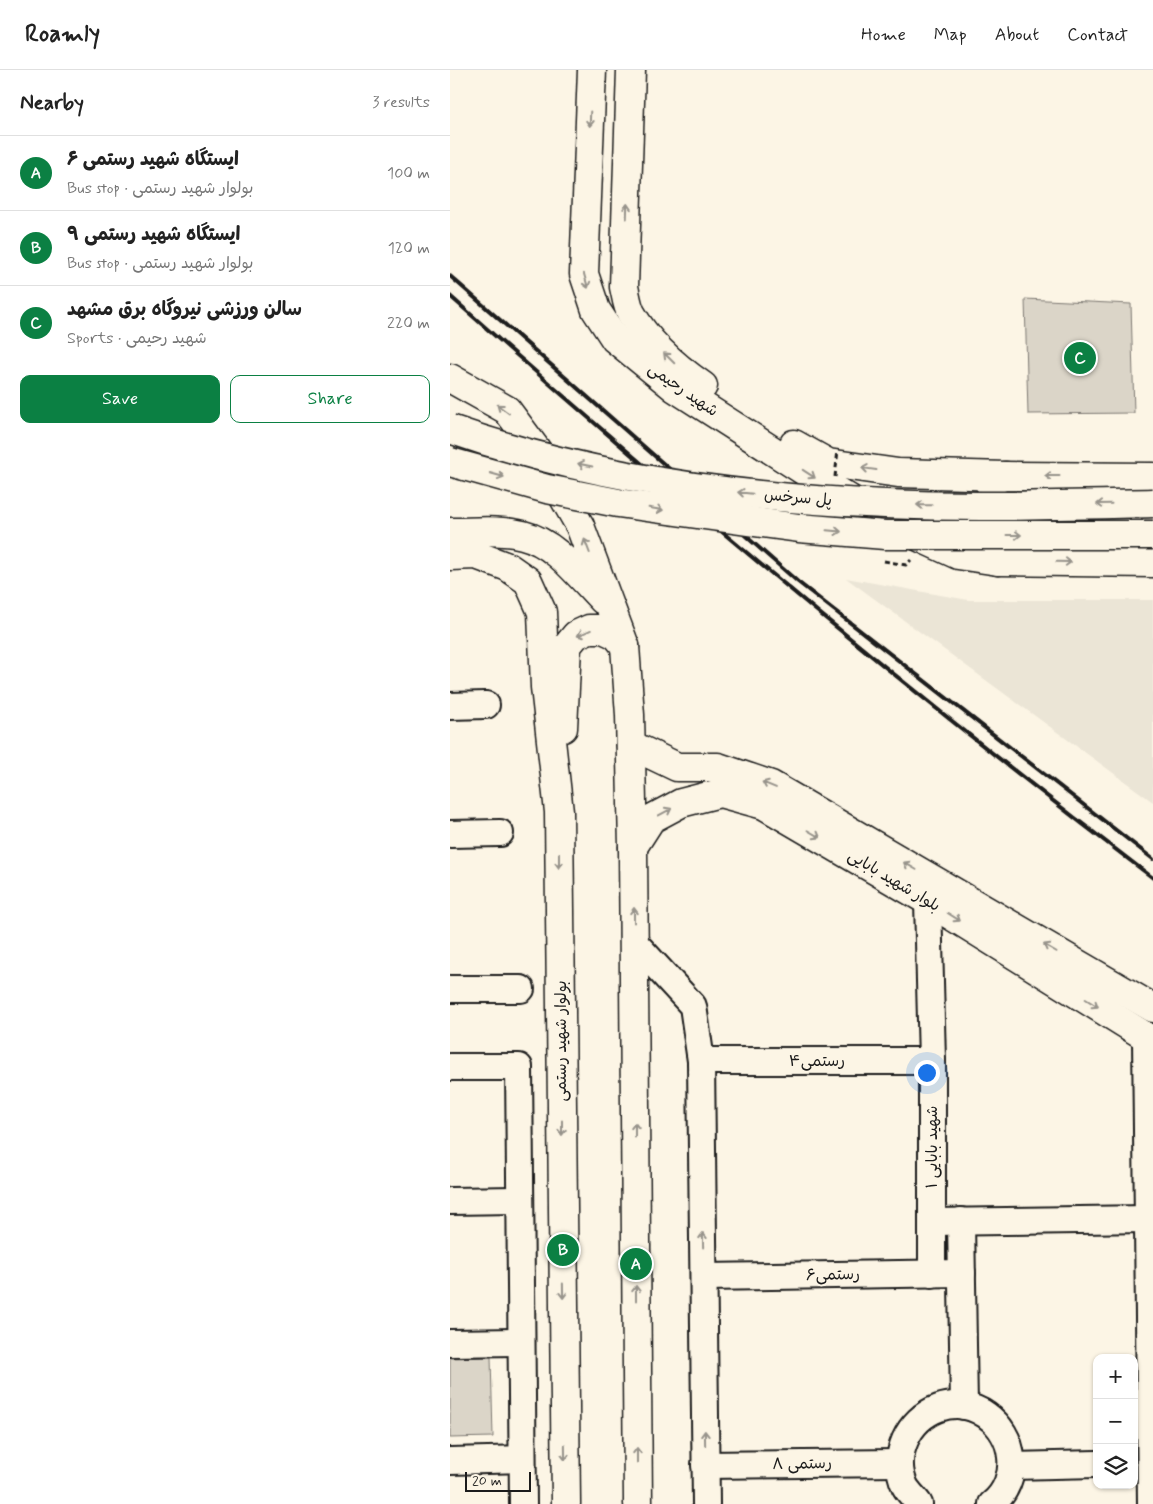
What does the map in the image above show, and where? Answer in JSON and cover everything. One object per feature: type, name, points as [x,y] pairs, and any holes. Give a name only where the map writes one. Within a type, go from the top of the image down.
[{"type":"main road","name":"شهید رحیمی","points":[[592,70],[584,274],[596,310],[615,339],[675,388],[823,483],[900,528],[958,555],[998,561],[1153,563]]},
{"type":"main road","name":"شهید رحیمی","points":[[631,70],[624,286],[630,311],[642,330],[685,374],[755,422],[828,463],[898,474],[1153,477]]},
{"type":"main road","points":[[450,378],[507,410],[536,449],[580,526],[625,646],[631,745],[633,847],[638,1504]]},
{"type":"main road","name":"پل سرخس","points":[[450,429],[550,458],[624,474],[728,491],[798,499],[886,504],[975,506],[1153,503]]},
{"type":"main road","name":"پل سرخس","points":[[450,462],[547,489],[618,503],[799,528],[885,536],[1153,535]]},
{"type":"main road","points":[[998,561],[984,553],[973,541],[967,524],[967,510],[972,496],[980,486],[992,479],[1005,476]]},
{"type":"main road","points":[[450,532],[485,531],[524,535],[554,551],[610,608]]},
{"type":"main road","name":"بولوار شهید رستمی","points":[[450,556],[476,555],[508,567],[528,581],[542,612],[545,687],[559,812],[566,1504]]},
{"type":"main road","points":[[559,812],[567,646],[576,635],[589,629],[603,629],[616,635],[625,646]]},
{"type":"main road","name":"بلوار شهید بابایی","points":[[631,745],[677,767],[718,767],[771,785],[1153,1008]]},
{"type":"main road","name":"بلوار شهید بابایی","points":[[633,847],[652,819],[681,803],[720,792],[764,805],[928,901],[1150,1039]]},
{"type":"street","points":[[450,706],[486,706]]},
{"type":"street","points":[[450,834],[500,833]]},
{"type":"street","name":"شهید بابایی ۱","points":[[928,901],[932,1061],[932,1274]]},
{"type":"street","points":[[634,942],[693,1006],[701,1061],[706,1504]]},
{"type":"street","points":[[450,989],[521,989]]},
{"type":"street","points":[[1150,1039],[1143,1462],[1151,1504]]},
{"type":"street","name":"رستمی۴","points":[[701,1061],[932,1061]]},
{"type":"street","points":[[450,1067],[519,1067],[522,1504]]},
{"type":"street","points":[[450,1201],[520,1200]]},
{"type":"street","points":[[932,1222],[1148,1218]]},
{"type":"street","points":[[961,1221],[964,1406]]},
{"type":"street","name":"رستمی۶","points":[[704,1277],[962,1273]]},
{"type":"street","points":[[450,1344],[521,1342]]},
{"type":"street","points":[[919,1504],[905,1486],[899,1463],[904,1439],[919,1420],[940,1408],[964,1406],[984,1413],[1000,1426],[1010,1445],[1012,1466],[1008,1484],[998,1499],[992,1504]]},
{"type":"street","points":[[450,1461],[522,1459]]},
{"type":"street","name":"رستمی ۸","points":[[706,1465],[899,1463]]},
{"type":"street","points":[[1012,1466],[1093,1464]]},
{"type":"shaded area","points":[[1025,299],[1131,304],[1134,413],[1028,414]]},
{"type":"shaded area","points":[[846,578],[968,600],[1153,600],[1153,802]]},
{"type":"shaded area","points":[[491,1357],[493,1437],[450,1438],[450,1358]]},
{"type":"railway","points":[[450,276],[798,582],[1153,859]]},
{"type":"railway","points":[[450,296],[796,594],[973,738],[1153,878]]},
{"type":"place","name":"سالن ورزشی نیروگاه برق مشهد","points":[[1080,358]]},
{"type":"place","name":"ایستگاه شهید رستمی ۹","points":[[563,1250]]},
{"type":"place","name":"ایستگاه شهید رستمی ۶","points":[[636,1264]]}]
